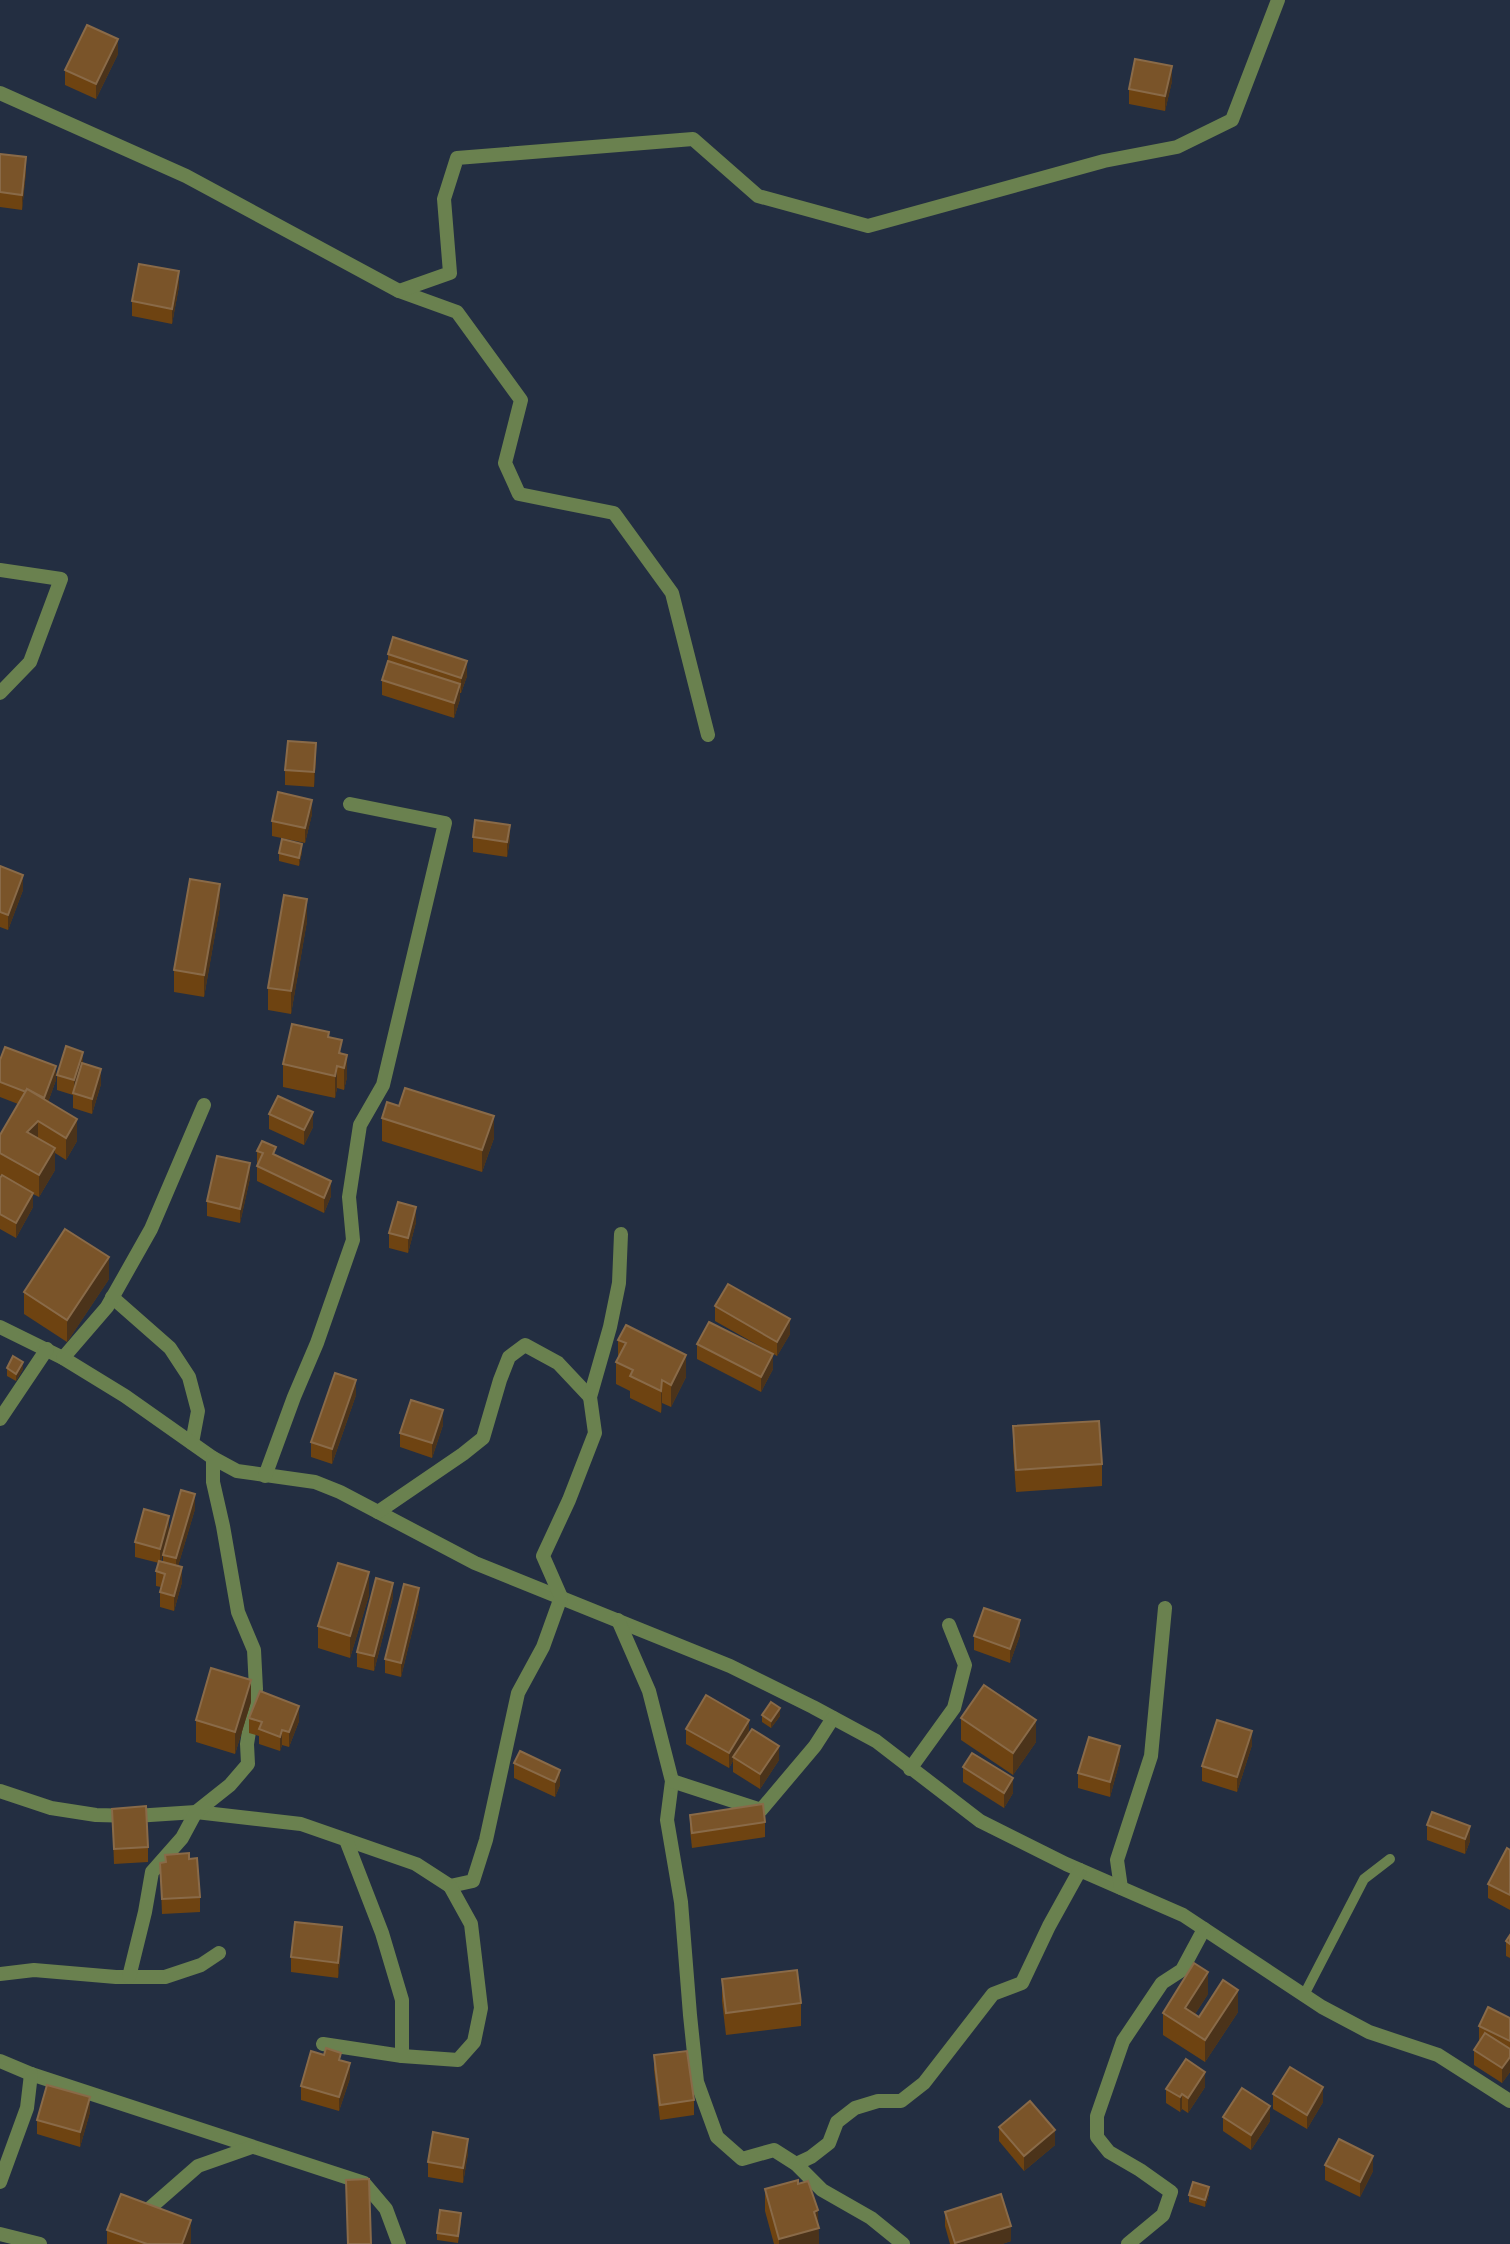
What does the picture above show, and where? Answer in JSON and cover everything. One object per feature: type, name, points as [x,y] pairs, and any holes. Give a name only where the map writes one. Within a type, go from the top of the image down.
[{"type":"street","points":[[399,292],[450,274],[444,199],[457,158],[693,139],[758,196],[868,226],[1104,161],[1177,147],[1232,120],[1278,0]]},
{"type":"street","points":[[0,93],[186,176],[399,292],[457,312],[521,400],[505,463],[519,494],[614,513],[672,593],[708,735]]},
{"type":"street","points":[[0,570],[61,579],[30,662],[0,693]]},
{"type":"street","points":[[265,1476],[317,1343],[353,1240],[349,1197],[360,1125],[383,1085],[445,824],[350,804]]},
{"type":"street","points":[[63,1359],[107,1307],[151,1229],[204,1105]]},
{"type":"street","points":[[450,1886],[473,1881],[486,1840],[518,1693],[543,1647],[561,1597],[543,1556],[569,1500],[595,1433],[590,1397],[610,1327],[619,1283],[621,1234]]},
{"type":"street","points":[[112,1297],[170,1348],[189,1377],[198,1411],[192,1443]]},
{"type":"street","points":[[0,1326],[47,1349],[125,1396],[213,1458],[237,1471],[315,1482],[475,1563],[730,1666],[833,1718],[876,1741],[980,1821],[1080,1870],[1183,1915],[1304,1995],[1369,2032],[1438,2055],[1510,2101]]},
{"type":"street","points":[[378,1512],[483,1438],[509,1357],[525,1345],[558,1363],[590,1397]]},
{"type":"street","points":[[0,1419],[47,1349]]},
{"type":"street","points":[[129,1977],[152,1872],[182,1838],[196,1812],[229,1785],[248,1764],[247,1744],[256,1689],[254,1650],[238,1612],[214,1482],[213,1458]]},
{"type":"street","points":[[1121,1888],[1117,1860],[1151,1756],[1165,1608]]},
{"type":"street","points":[[618,1620],[649,1691],[672,1781],[667,1820],[681,1902],[698,2082],[717,2137],[742,2159],[774,2150],[796,2164],[822,2190],[871,2218],[903,2244]]},
{"type":"street","points":[[910,1769],[954,1708],[965,1665],[949,1625]]},
{"type":"street","points":[[672,1781],[761,1810],[815,1746],[833,1718]]},
{"type":"street","points":[[0,1791],[51,1808],[96,1815],[135,1816],[196,1812],[302,1824],[416,1864],[450,1886],[471,1924],[481,2008],[474,2042],[458,2060],[402,2056],[323,2044]]},
{"type":"street","points":[[346,1840],[382,1933],[402,2000],[402,2056]]},
{"type":"street","points":[[796,2164],[811,2157],[829,2143],[837,2122],[855,2108],[878,2101],[901,2101],[924,2083],[993,1994],[1022,1983],[1080,1870]]},
{"type":"street","points":[[1128,2244],[1163,2215],[1171,2192],[1109,2152],[1097,2137],[1097,2116],[1123,2041],[1162,1983],[1182,1970],[1204,1929]]},
{"type":"street","points":[[0,1974],[34,1970],[165,1977],[201,1965],[219,1953]]},
{"type":"street","points":[[0,2061],[31,2074],[364,2183],[386,2209],[399,2244]]},
{"type":"street","points":[[0,2182],[27,2108],[31,2074]]},
{"type":"street","points":[[150,2208],[198,2166],[252,2147]]},
{"type":"street","points":[[0,2234],[40,2244]]},
{"type":"lane","points":[[1304,1995],[1364,1880],[1390,1859]]},
{"type":"building","points":[[87,25],[118,39],[96,84],[65,70]]},
{"type":"building","points":[[1135,59],[1172,66],[1165,96],[1129,89]]},
{"type":"building","points":[[0,154],[26,157],[22,195],[0,192]]},
{"type":"building","points":[[139,264],[179,271],[172,309],[132,301]]},
{"type":"building","points":[[393,637],[467,661],[461,678],[388,654]]},
{"type":"building","points":[[388,661],[460,684],[454,703],[382,680]]},
{"type":"building","points":[[288,741],[316,743],[314,772],[285,770]]},
{"type":"building","points":[[278,792],[312,800],[305,828],[272,821]]},
{"type":"building","points":[[475,820],[510,825],[507,842],[473,837]]},
{"type":"building","points":[[282,839],[302,844],[299,858],[279,853]]},
{"type":"building","points":[[0,866],[23,875],[8,915],[0,912]]},
{"type":"building","points":[[190,879],[220,884],[204,975],[174,970]]},
{"type":"building","points":[[284,895],[307,899],[291,991],[268,988]]},
{"type":"building","points":[[292,1024],[329,1032],[328,1037],[342,1040],[339,1053],[347,1055],[344,1068],[337,1066],[335,1076],[283,1064]]},
{"type":"building","points":[[66,1046],[83,1052],[74,1080],[57,1075]]},
{"type":"building","points":[[5,1047],[56,1066],[44,1098],[27,1089],[26,1092],[0,1082],[0,1060]]},
{"type":"building","points":[[82,1063],[101,1069],[92,1099],[73,1093]]},
{"type":"building","points":[[405,1088],[494,1116],[482,1150],[382,1118],[387,1102],[399,1106]]},
{"type":"building","points":[[27,1089],[77,1119],[66,1138],[38,1121],[27,1132],[55,1148],[39,1175],[0,1153],[0,1135]]},
{"type":"building","points":[[278,1096],[313,1112],[304,1130],[269,1114]]},
{"type":"building","points":[[262,1141],[276,1147],[273,1154],[331,1181],[324,1198],[257,1166],[263,1153],[257,1151]]},
{"type":"building","points":[[217,1156],[250,1163],[240,1209],[207,1201]]},
{"type":"building","points":[[2,1175],[33,1193],[16,1223],[0,1214]]},
{"type":"building","points":[[398,1202],[416,1207],[408,1238],[389,1233]]},
{"type":"building","points":[[65,1229],[109,1257],[67,1320],[24,1292]]},
{"type":"building","points":[[728,1284],[790,1319],[777,1342],[715,1306]]},
{"type":"building","points":[[709,1322],[773,1354],[761,1377],[697,1344]]},
{"type":"building","points":[[626,1325],[686,1355],[671,1385],[662,1380],[661,1391],[630,1376],[633,1370],[616,1362],[626,1343],[618,1340]]},
{"type":"building","points":[[13,1356],[23,1362],[16,1374],[7,1368]]},
{"type":"building","points":[[335,1373],[356,1380],[332,1449],[311,1442]]},
{"type":"building","points":[[411,1400],[443,1410],[432,1443],[400,1433]]},
{"type":"building","points":[[1099,1421],[1102,1464],[1016,1470],[1013,1426]]},
{"type":"building","points":[[181,1490],[195,1494],[176,1558],[163,1555]]},
{"type":"building","points":[[144,1509],[169,1516],[160,1549],[135,1542]]},
{"type":"building","points":[[159,1561],[182,1567],[174,1596],[160,1592],[165,1574],[156,1571]]},
{"type":"building","points":[[338,1563],[369,1572],[350,1636],[318,1626]]},
{"type":"building","points":[[376,1578],[393,1583],[374,1656],[357,1652]]},
{"type":"building","points":[[404,1584],[419,1588],[401,1663],[385,1659]]},
{"type":"building","points":[[984,1608],[1020,1620],[1010,1649],[974,1636]]},
{"type":"building","points":[[211,1668],[251,1680],[235,1732],[196,1720]]},
{"type":"building","points":[[984,1685],[1036,1720],[1013,1753],[961,1718]]},
{"type":"building","points":[[260,1691],[299,1706],[289,1732],[282,1730],[280,1737],[259,1729],[262,1722],[249,1718]]},
{"type":"building","points":[[706,1695],[749,1720],[729,1753],[686,1729]]},
{"type":"building","points":[[771,1702],[780,1708],[771,1721],[762,1715]]},
{"type":"building","points":[[1217,1720],[1252,1731],[1237,1777],[1202,1766]]},
{"type":"building","points":[[752,1729],[779,1746],[760,1774],[733,1757]]},
{"type":"building","points":[[1089,1737],[1120,1746],[1110,1782],[1078,1773]]},
{"type":"building","points":[[520,1751],[560,1770],[555,1782],[514,1763]]},
{"type":"building","points":[[972,1753],[1013,1778],[1004,1793],[963,1767]]},
{"type":"building","points":[[763,1804],[765,1822],[692,1833],[690,1815]]},
{"type":"building","points":[[146,1806],[148,1847],[114,1849],[112,1809]]},
{"type":"building","points":[[1432,1812],[1470,1826],[1465,1839],[1427,1825]]},
{"type":"building","points":[[1507,1848],[1510,1850],[1510,1895],[1488,1884]]},
{"type":"building","points":[[189,1853],[189,1859],[197,1858],[200,1897],[162,1899],[160,1863],[166,1862],[165,1855]]},
{"type":"building","points":[[295,1922],[342,1927],[338,1963],[291,1957]]},
{"type":"building","points":[[1194,1963],[1208,1972],[1185,2008],[1199,2017],[1223,1980],[1238,1990],[1205,2040],[1163,2013]]},
{"type":"building","points":[[797,1970],[801,2003],[726,2013],[722,1979]]},
{"type":"building","points":[[1488,2007],[1510,2018],[1510,2041],[1479,2026]]},
{"type":"building","points":[[1485,2033],[1510,2049],[1510,2057],[1502,2068],[1474,2050]]},
{"type":"building","points":[[326,2048],[341,2053],[339,2060],[350,2063],[339,2097],[301,2086],[311,2051],[324,2055]]},
{"type":"building","points":[[687,2051],[694,2100],[660,2105],[654,2055]]},
{"type":"building","points":[[1186,2059],[1205,2072],[1188,2098],[1182,2094],[1180,2097],[1166,2089]]},
{"type":"building","points":[[1290,2067],[1323,2087],[1307,2115],[1273,2094]]},
{"type":"building","points":[[47,2085],[90,2097],[80,2132],[37,2120]]},
{"type":"building","points":[[1242,2088],[1270,2106],[1251,2135],[1223,2117]]},
{"type":"building","points":[[1030,2101],[1055,2130],[1024,2156],[999,2127]]},
{"type":"building","points":[[433,2132],[468,2139],[463,2168],[428,2162]]},
{"type":"building","points":[[1339,2139],[1373,2156],[1360,2182],[1325,2165]]},
{"type":"building","points":[[369,2179],[371,2244],[348,2244],[346,2180]]},
{"type":"building","points":[[798,2180],[798,2184],[808,2181],[818,2210],[814,2212],[819,2228],[779,2239],[765,2189]]},
{"type":"building","points":[[1193,2182],[1209,2187],[1205,2200],[1189,2195]]},
{"type":"building","points":[[121,2194],[191,2220],[182,2244],[147,2244],[107,2230]]},
{"type":"building","points":[[1001,2194],[1011,2226],[955,2243],[945,2212]]},
{"type":"building","points":[[440,2210],[461,2213],[458,2236],[437,2233]]}]
